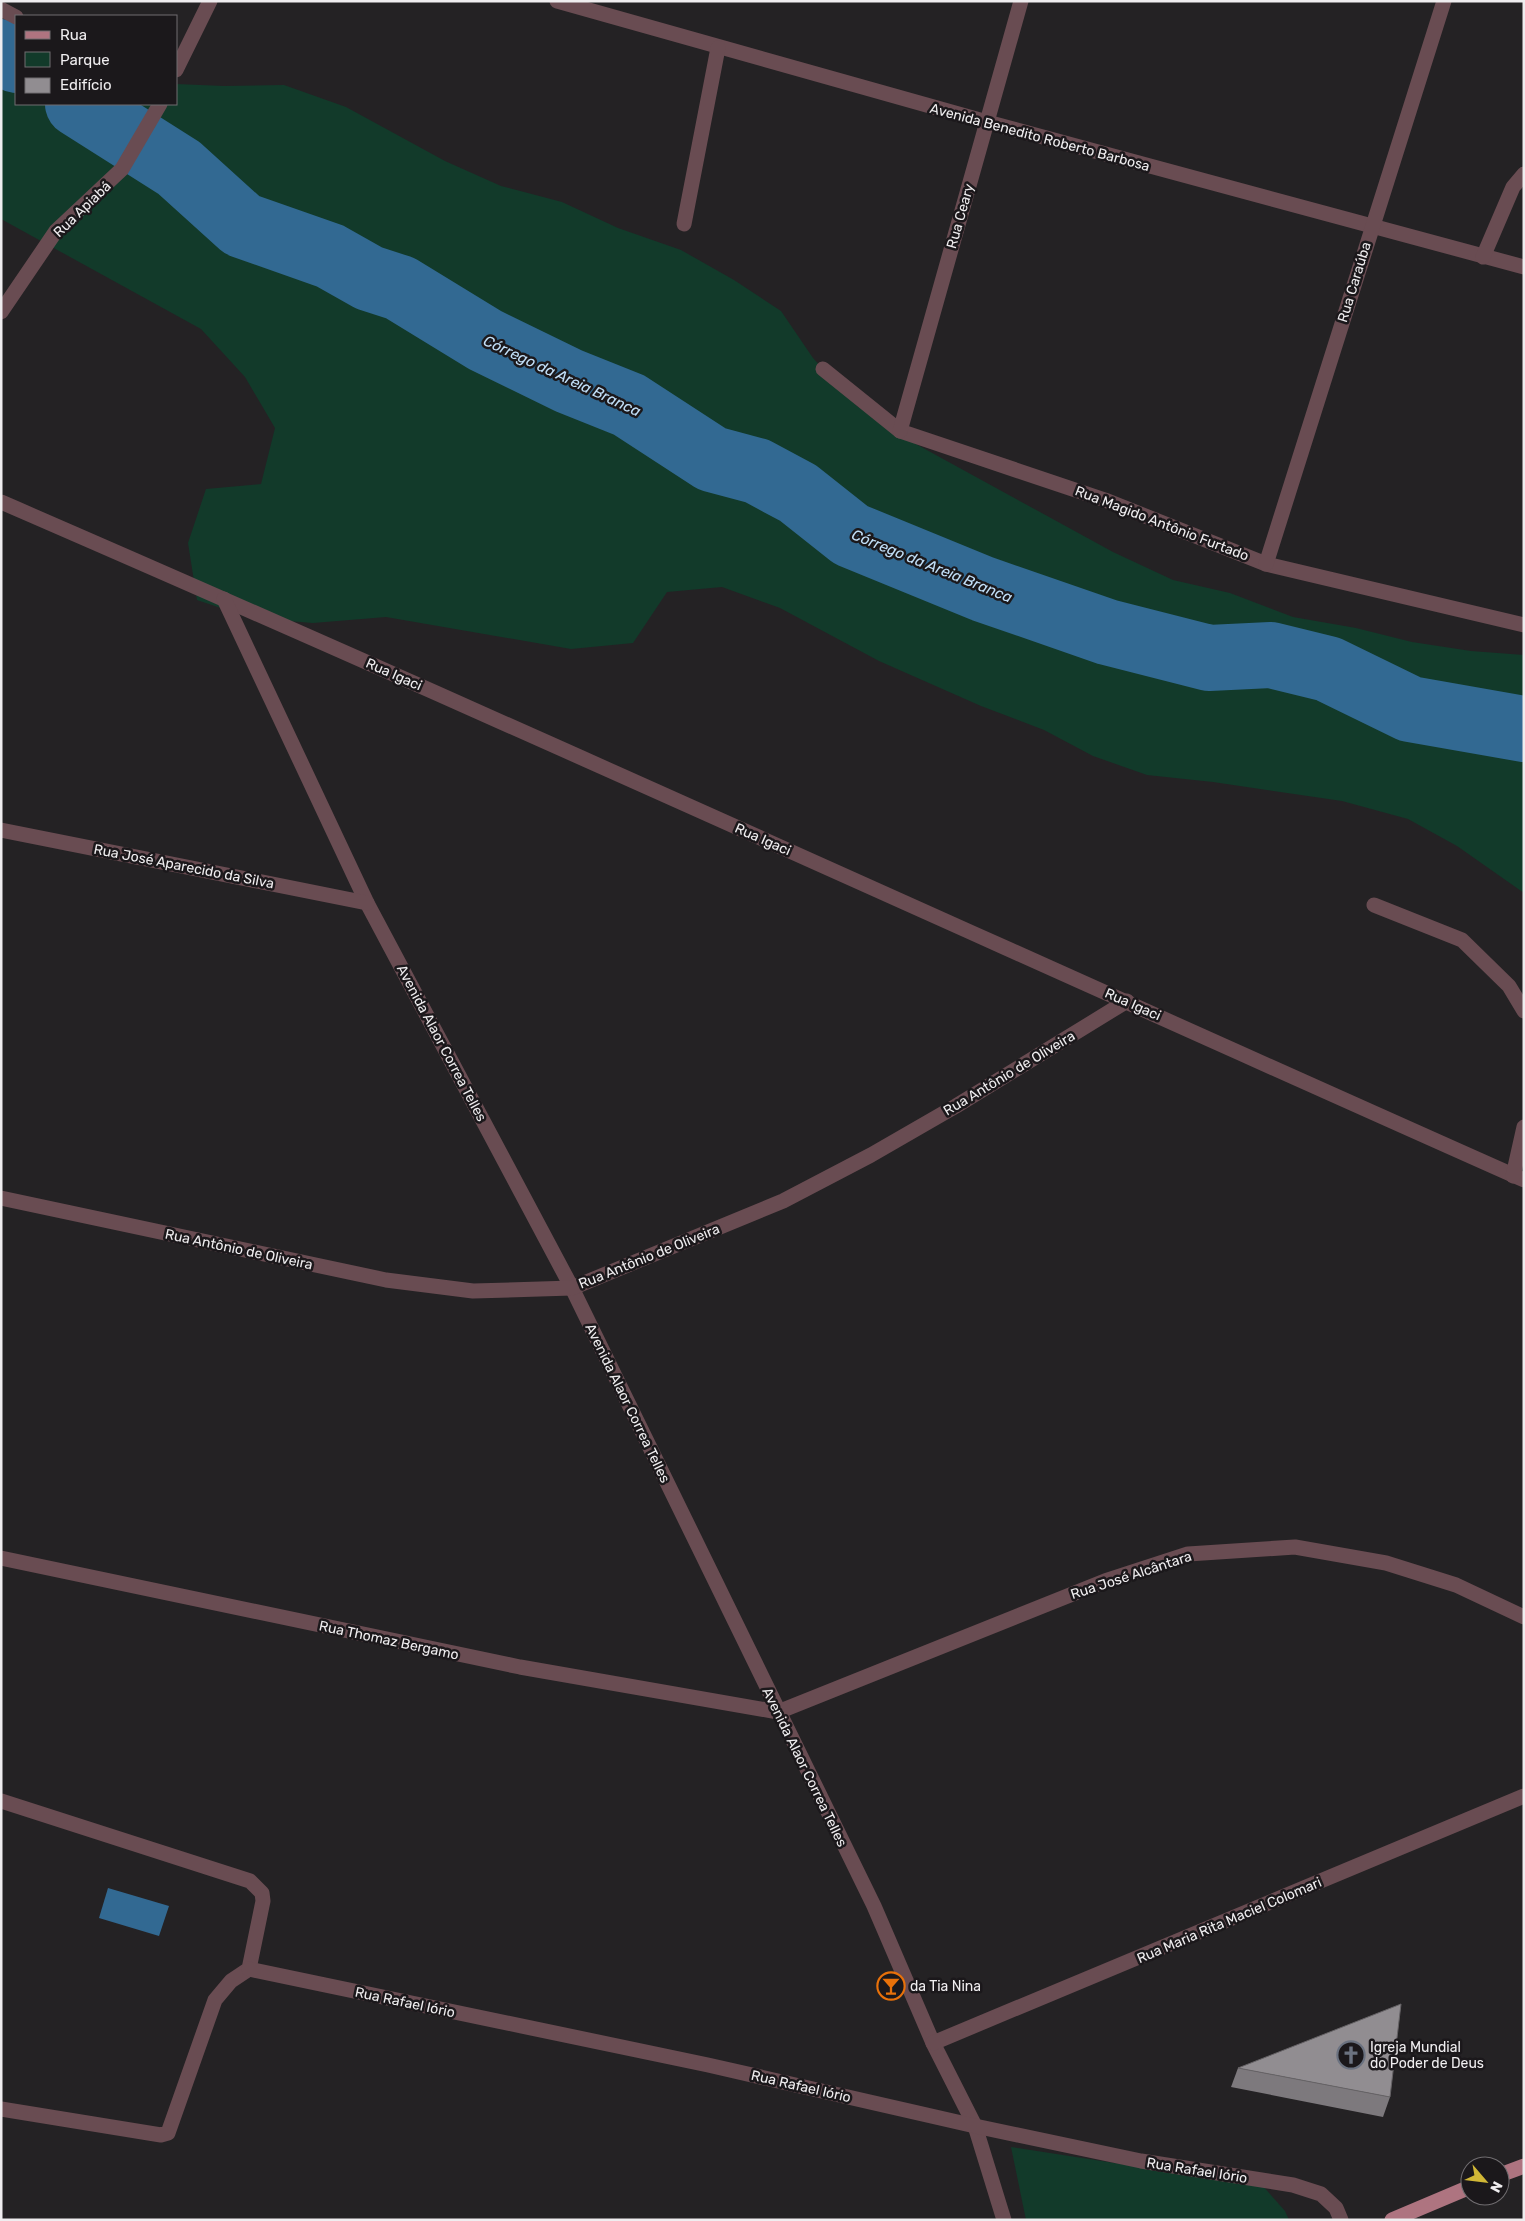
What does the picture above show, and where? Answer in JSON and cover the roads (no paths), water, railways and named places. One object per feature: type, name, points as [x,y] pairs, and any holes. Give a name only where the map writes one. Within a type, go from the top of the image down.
[{"type":"main road","points":[[1510,2171],[1524,2166]]},
{"type":"main road","points":[[1392,2220],[1460,2191]]},
{"type":"street","points":[[178,66],[210,1]]},
{"type":"street","name":"Avenida Benedito Roberto Barbosa","points":[[557,1],[718,48],[986,122],[1524,268]]},
{"type":"street","name":"Rua Ceary","points":[[900,431],[1021,1]]},
{"type":"street","name":"Rua Caraúba","points":[[1266,564],[1444,1]]},
{"type":"street","points":[[1,9],[15,16]]},
{"type":"street","points":[[684,224],[718,48]]},
{"type":"street","name":"Rua Apiabá","points":[[1,312],[56,231],[114,179],[122,169],[158,105]]},
{"type":"street","points":[[1483,257],[1513,188],[1524,174]]},
{"type":"street","name":"Rua Magido Antônio Furtado","points":[[823,369],[900,431],[1105,500],[1266,564],[1524,625]]},
{"type":"street","name":"Rua Igaci","points":[[1,502],[224,599],[1127,1001],[1518,1178]]},
{"type":"street","name":"Avenida Alaor Correa Telles","points":[[224,599],[367,903],[572,1288],[874,1906],[934,2043],[975,2126],[1004,2220]]},
{"type":"street","name":"Rua José Aparecido da Silva","points":[[1,830],[367,903]]},
{"type":"street","points":[[1374,905],[1462,940],[1509,986],[1524,1011]]},
{"type":"street","name":"Rua Antônio de Oliveira","points":[[1,1198],[386,1280],[473,1291],[572,1288],[774,1205],[810,1187],[871,1155],[956,1106],[1127,1001]]},
{"type":"street","points":[[1518,1178],[1524,1127]]},
{"type":"street","name":"Rua José Alcântara","points":[[778,1712],[1105,1581],[1188,1554],[1295,1547],[1386,1563],[1456,1585],[1524,1617]]},
{"type":"street","name":"Rua Thomaz Bergamo","points":[[1,1558],[520,1667],[778,1712]]},
{"type":"street","name":"Rua Maria Rita Maciel Colomari","points":[[934,2043],[1524,1796]]},
{"type":"street","points":[[1,1801],[250,1881],[262,1893],[263,1901],[249,1969],[231,1981],[215,2000],[168,2133],[161,2136],[1,2109]]},
{"type":"street","name":"Rua Rafael Iório","points":[[249,1969],[708,2065],[975,2126],[1141,2161],[1293,2185],[1321,2194],[1336,2208],[1341,2220]]},
{"type":"water","points":[[108,1888],[169,1906],[159,1936],[99,1918]]},
{"type":"waterway","name":"Córrego da Areia Branca","points":[[1,52],[15,59]]},
{"type":"waterway","name":"Córrego da Areia Branca","points":[[80,105],[179,168],[242,225],[330,256],[369,278],[400,288],[485,340],[569,381],[629,405],[712,459],[757,471],[798,493],[851,535],[983,589],[1107,632],[1209,658],[1271,655],[1328,669],[1410,709],[1524,729]]},
{"type":"place","name":"da Tia Nina","points":[[891,1986]]},
{"type":"place","name":"Igreja Mundial do Poder de Deus","points":[[1351,2055]]}]
